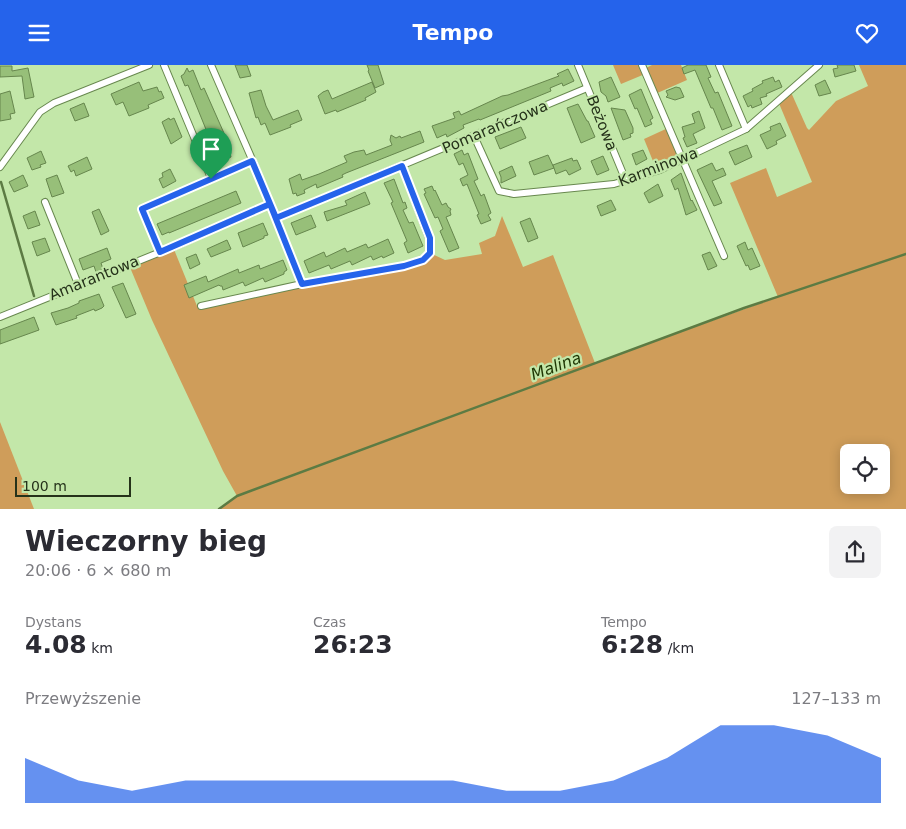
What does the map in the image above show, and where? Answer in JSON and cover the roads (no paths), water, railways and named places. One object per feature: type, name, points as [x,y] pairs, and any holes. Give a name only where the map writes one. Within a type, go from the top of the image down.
[{"type":"street","points":[[0,167],[2,160],[40,112],[54,103],[149,65]]},
{"type":"street","points":[[164,65],[211,179]]},
{"type":"street","points":[[211,65],[302,284]]},
{"type":"street","name":"Beżowa","points":[[578,65],[626,181]]},
{"type":"street","points":[[642,65],[724,256]]},
{"type":"street","points":[[719,65],[746,129]]},
{"type":"street","name":"Karminowa","points":[[474,136],[500,191],[514,194],[614,184],[682,160],[746,129],[819,65]]},
{"type":"street","name":"Pomarańczowa","points":[[276,218],[588,88]]},
{"type":"street","points":[[160,252],[142,209],[252,161]]},
{"type":"street","points":[[202,306],[302,284],[404,266],[423,260],[430,253],[430,238],[402,166]]},
{"type":"street","points":[[45,202],[78,284]]},
{"type":"street","name":"Amarantowa","points":[[0,317],[160,252],[270,204]]},
{"type":"waterway","points":[[1,182],[34,296]]},
{"type":"waterway","name":"Malina","points":[[219,509],[237,496],[744,308],[906,254]]}]
